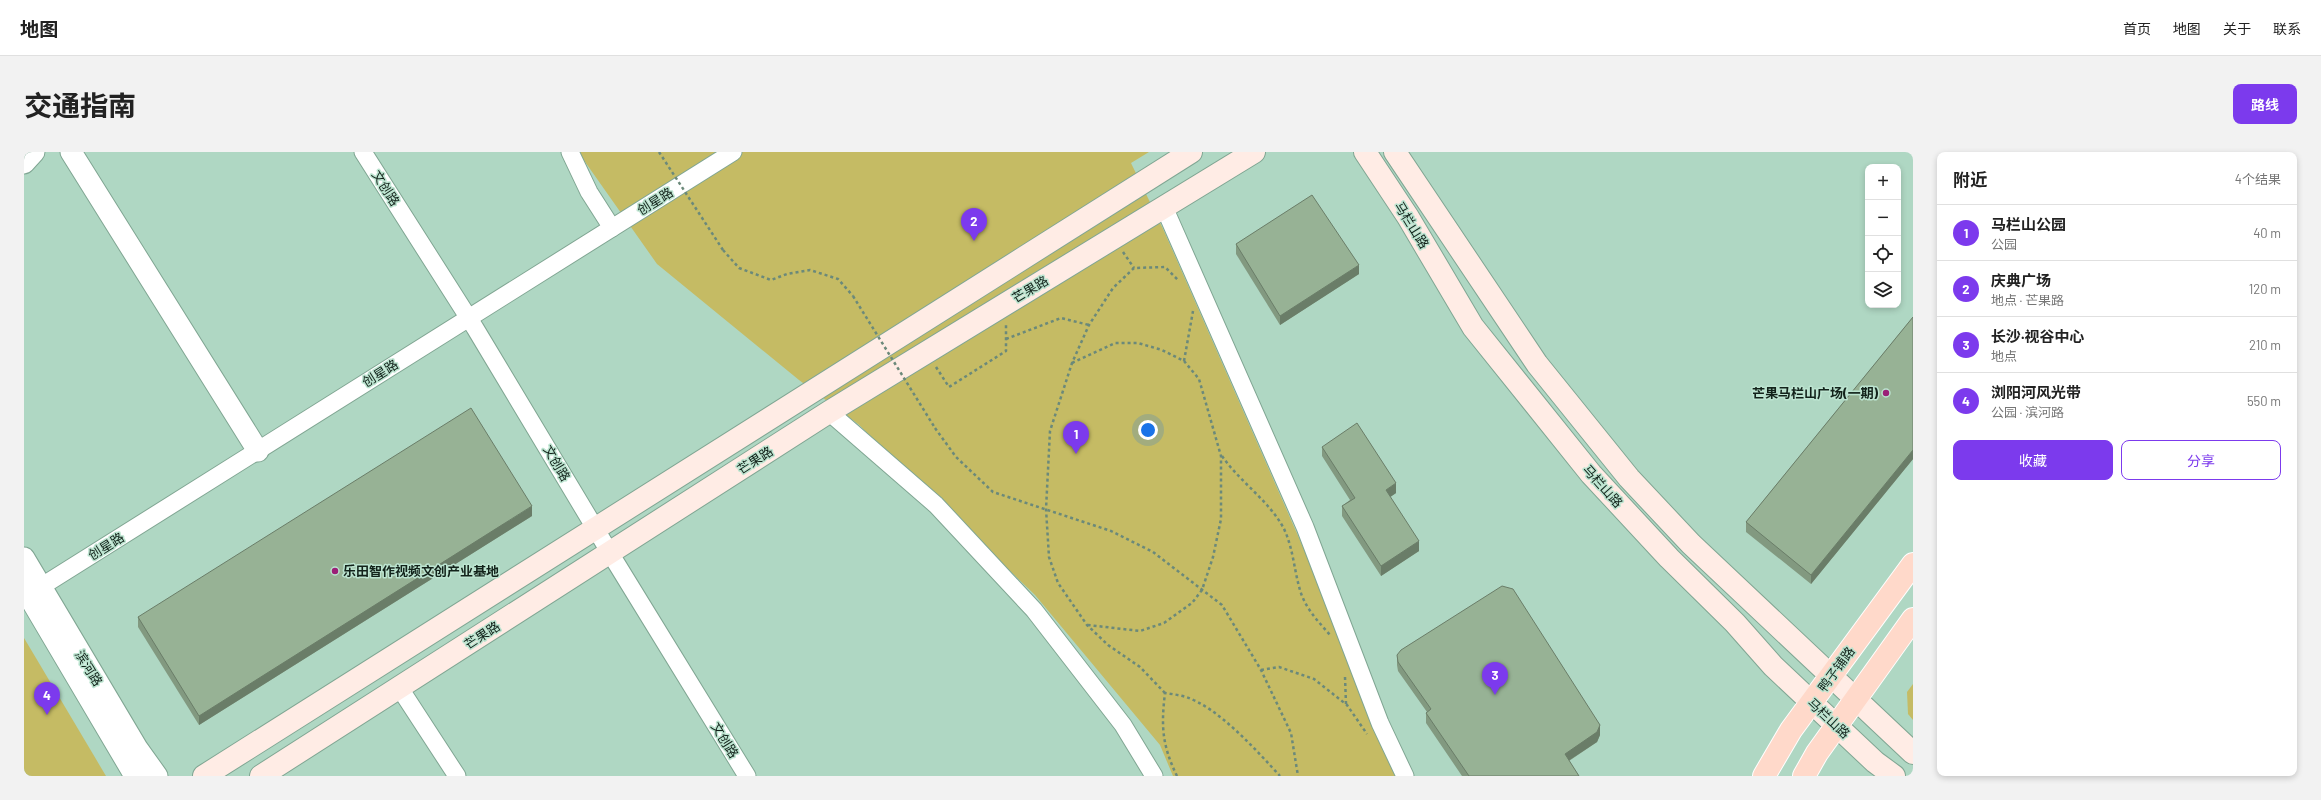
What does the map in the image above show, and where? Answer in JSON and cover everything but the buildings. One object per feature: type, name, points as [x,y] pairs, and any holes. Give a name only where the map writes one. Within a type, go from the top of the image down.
[{"type":"main road","points":[[204,776],[1191,152]]},
{"type":"main road","name":"芒果路","points":[[261,776],[830,412],[1254,152]]},
{"type":"main road","name":"马栏山路","points":[[1365,152],[1408,217],[1473,327],[1591,474],[1669,558],[1734,623],[1773,666],[1875,762],[1894,776]]},
{"type":"main road","name":"马栏山路","points":[[1395,152],[1537,364],[1629,478],[1690,544],[1913,754]]},
{"type":"main road","name":"鸭子铺路","points":[[1764,776],[1792,730],[1913,564]]},
{"type":"main road","points":[[1804,776],[1817,753],[1913,620]]},
{"type":"street","points":[[24,163],[34,152]]},
{"type":"street","points":[[71,152],[258,451]]},
{"type":"street","name":"文创路","points":[[363,152],[468,317],[596,527],[610,553],[747,776]]},
{"type":"street","points":[[570,152],[589,192],[612,228]]},
{"type":"street","name":"创星路","points":[[31,590],[258,451],[468,317],[733,152]]},
{"type":"street","points":[[1164,207],[1305,527],[1380,723],[1405,776]]},
{"type":"street","points":[[830,412],[936,505],[1034,610],[1123,725],[1154,776]]},
{"type":"street","name":"滨河路","points":[[24,558],[31,590],[134,776]]},
{"type":"street","name":"滨河路","points":[[31,590],[157,776]]},
{"type":"street","points":[[400,687],[458,776]]},
{"type":"path","points":[[659,152],[723,250],[739,268],[771,280],[787,274],[810,270],[838,279],[853,296],[935,428],[956,457],[993,492],[1111,531],[1152,552],[1222,605],[1261,670],[1291,733],[1298,776]]},
{"type":"path","points":[[1180,282],[1165,267],[1134,268],[1113,288],[1090,325],[1072,364],[1050,431],[1046,509],[1049,557],[1058,583],[1088,625],[1108,645],[1140,667],[1165,693],[1187,697],[1217,715],[1254,748],[1280,776]]},
{"type":"path","points":[[927,353],[949,387],[1006,350],[1007,303]]},
{"type":"path","points":[[1184,361],[1194,306]]},
{"type":"path","points":[[1006,339],[1061,318],[1090,325]]},
{"type":"path","points":[[1072,364],[1115,343],[1138,343],[1162,350],[1184,361],[1199,379],[1222,456],[1221,519],[1213,557],[1202,590],[1192,603],[1164,623],[1140,632],[1088,625]]},
{"type":"path","points":[[1222,456],[1235,474],[1273,510],[1284,530],[1300,591],[1309,610],[1332,639],[1345,632]]},
{"type":"path","points":[[1261,670],[1279,667],[1314,679],[1346,705],[1372,741]]},
{"type":"path","points":[[1345,676],[1346,705]]},
{"type":"path","points":[[1165,693],[1162,720],[1163,740],[1168,757],[1177,776]]},
{"type":"shaded area","points":[[580,152],[1149,152],[1131,163],[1164,231],[1299,538],[1401,776],[1173,776],[1160,745],[1035,595],[858,424],[799,380],[657,264],[583,159]]},
{"type":"shaded area","points":[[24,638],[33,653],[106,776],[24,776]]},
{"type":"shaded area","points":[[1913,684],[1913,720],[1908,714],[1907,692]]},
{"type":"place","name":"庆典广场","points":[[974,241]]},
{"type":"place","name":"芒果马栏山广场(一期)","points":[[1886,393]]},
{"type":"place","name":"马栏山公园","points":[[1076,454]]},
{"type":"place","name":"乐田智作视频文创产业基地","points":[[335,571]]},
{"type":"place","name":"长沙·视谷中心","points":[[1495,695]]},
{"type":"place","name":"浏阳河风光带","points":[[47,715]]}]
